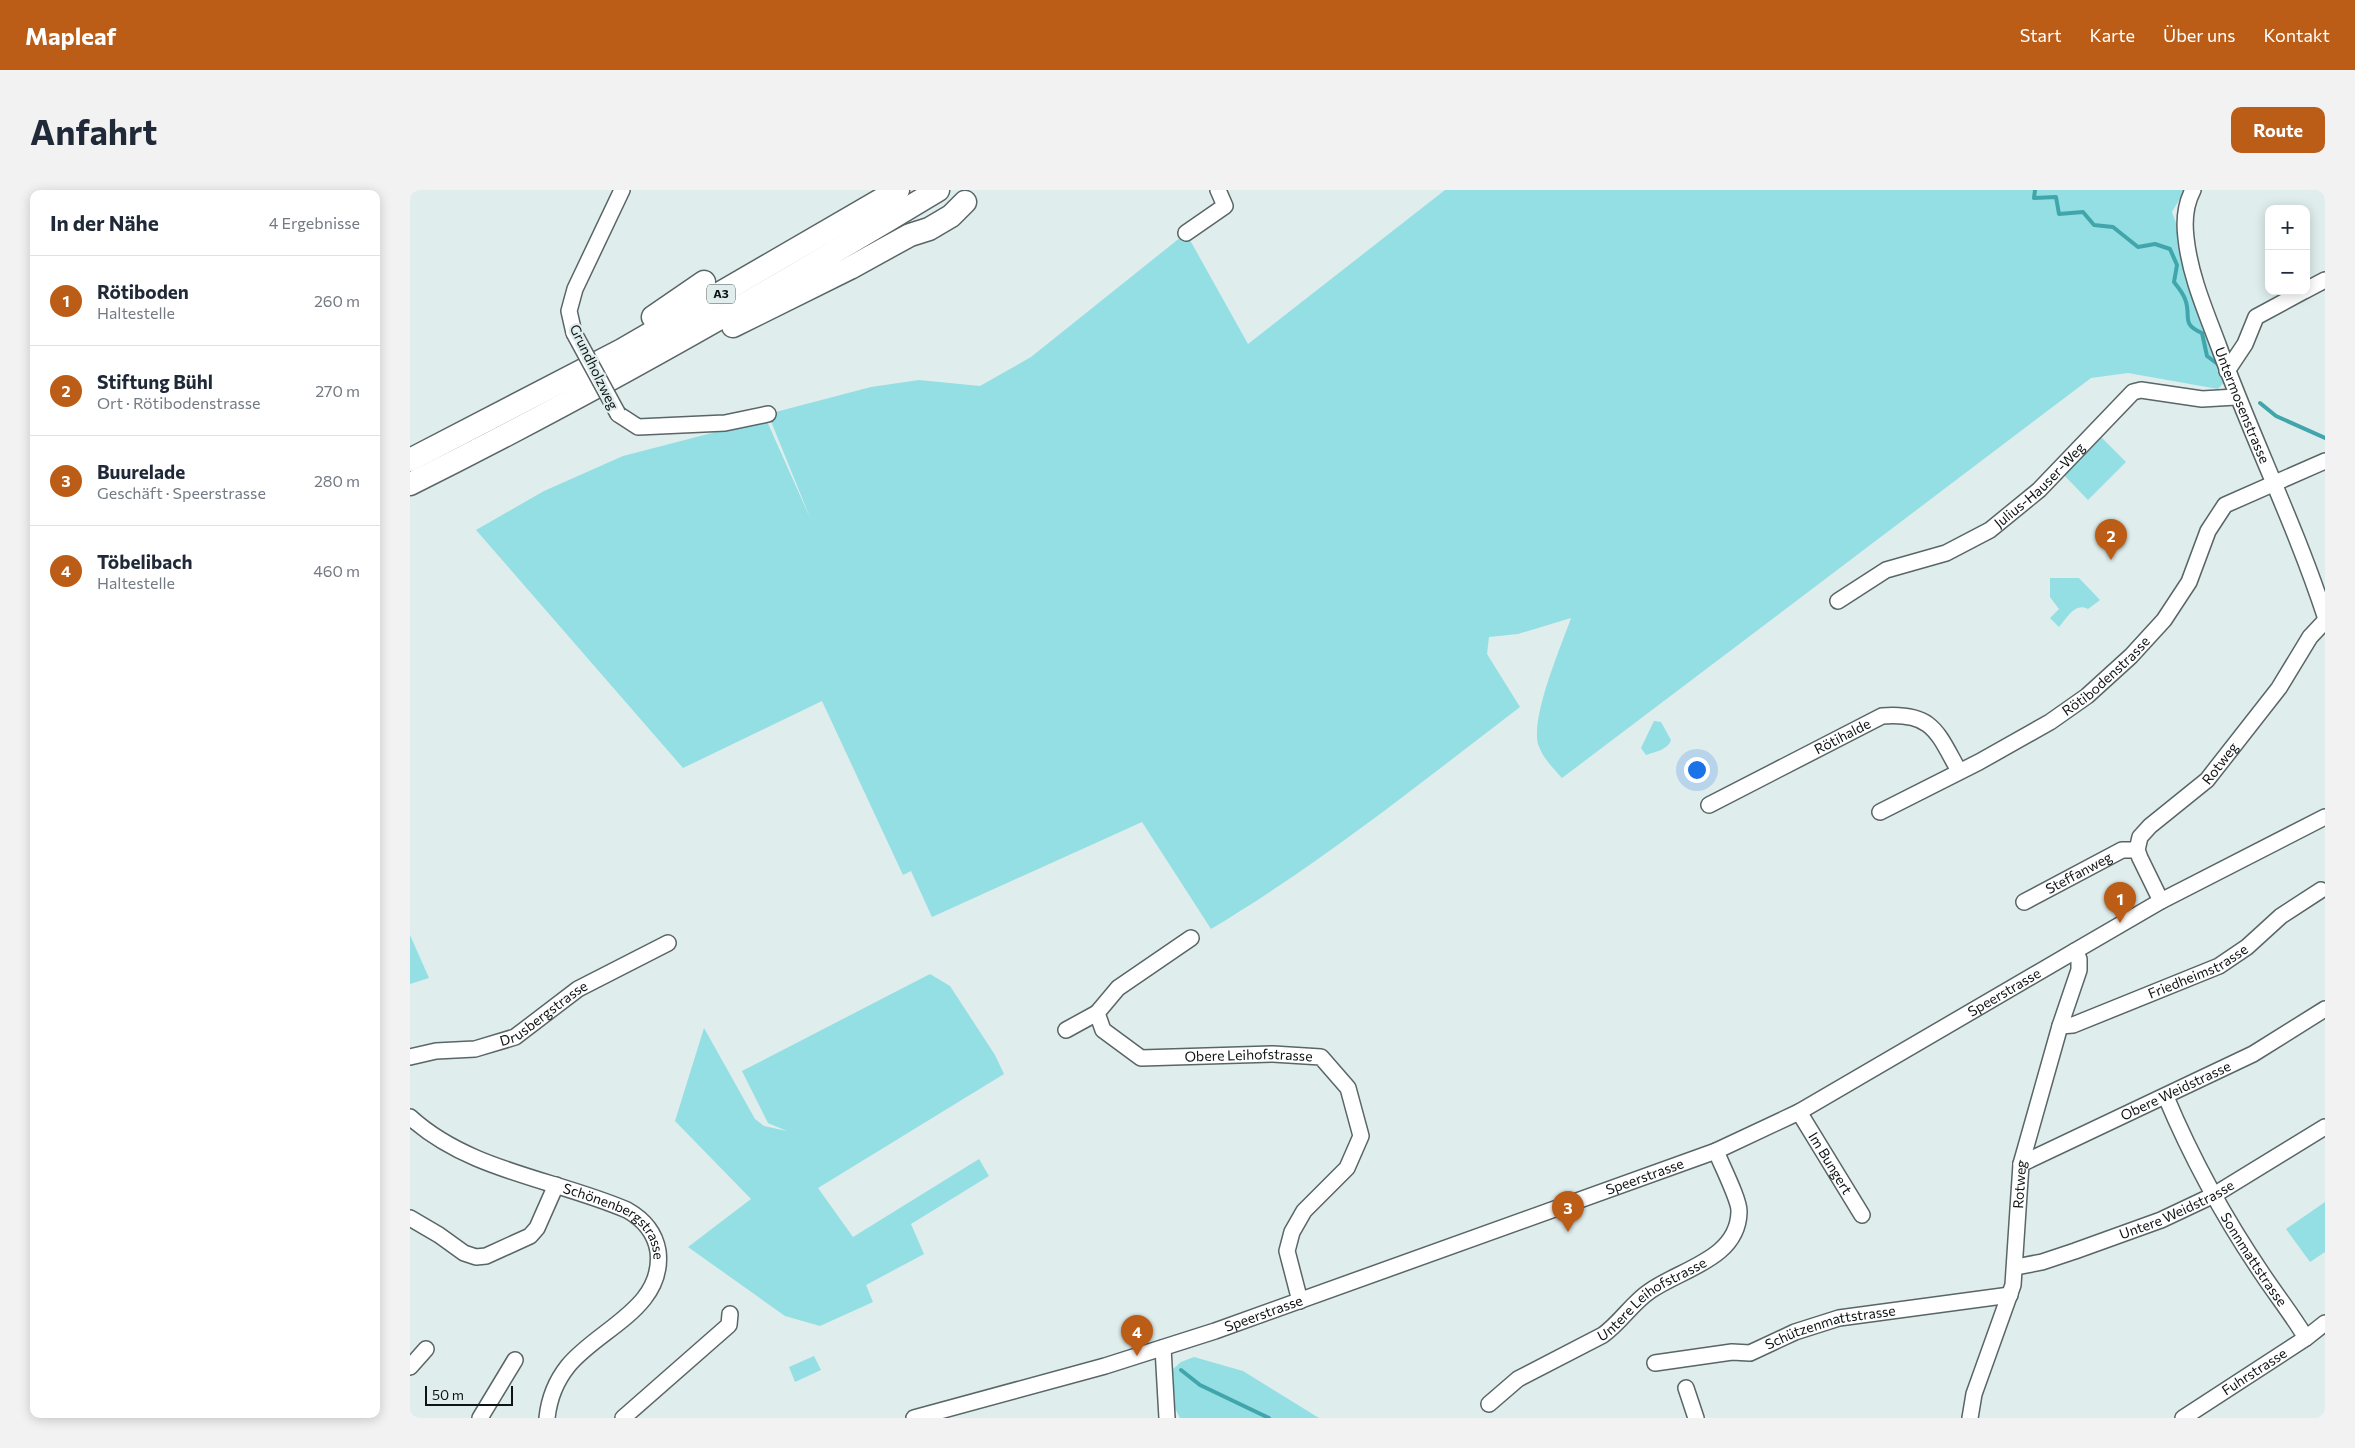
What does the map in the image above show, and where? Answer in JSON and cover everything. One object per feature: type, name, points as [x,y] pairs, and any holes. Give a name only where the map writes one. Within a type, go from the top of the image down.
[{"type":"highway","name":"A3","points":[[410,460],[542,394],[709,301],[898,190]]},
{"type":"highway","name":"A3","points":[[410,484],[620,375],[755,299],[938,190]]},
{"type":"highway","points":[[620,375],[747,320],[802,293],[910,235],[929,228],[951,216],[965,202]]},
{"type":"highway","points":[[542,394],[704,282]]},
{"type":"street","name":"Grundholzweg","points":[[622,190],[575,289],[569,311],[574,333],[618,414],[638,427],[725,423],[768,414]]},
{"type":"street","points":[[1186,233],[1225,206],[1218,190]]},
{"type":"street","name":"Untermosenstrasse","points":[[2193,190],[2186,209],[2186,240],[2198,290],[2236,397],[2299,543],[2325,616]]},
{"type":"street","points":[[2310,288],[2325,280]]},
{"type":"street","points":[[2227,372],[2245,344],[2256,318],[2298,295]]},
{"type":"street","name":"Julius-Hauser-Weg","points":[[1838,601],[1886,570],[1946,553],[1990,530],[2039,490],[2133,392],[2141,390],[2202,399],[2236,397]]},
{"type":"street","name":"Rötibodenstrasse","points":[[1880,812],[2050,722],[2087,696],[2131,656],[2164,620],[2189,582],[2208,531],[2225,505],[2273,482],[2325,461]]},
{"type":"street","name":"Rotweg","points":[[2137,850],[2140,837],[2150,826],[2207,780],[2279,688],[2310,637],[2325,621]]},
{"type":"street","name":"Rötihalde","points":[[1709,805],[1882,716],[1902,714],[1923,720],[1939,734],[1959,771]]},
{"type":"street","name":"Speerstrasse","points":[[914,1418],[982,1401],[1163,1348],[1716,1152],[1799,1112],[2161,901],[2325,817]]},
{"type":"street","name":"Steffanweg","points":[[2024,902],[2122,850],[2137,850]]},
{"type":"street","points":[[2137,850],[2161,901]]},
{"type":"street","name":"Friedheimstrasse","points":[[2060,1026],[2073,1025],[2219,966],[2247,946],[2281,916],[2321,890]]},
{"type":"street","points":[[1066,1030],[1097,1013],[1118,988],[1191,938]]},
{"type":"street","name":"Drusbergstrasse","points":[[410,1057],[436,1051],[475,1049],[515,1037],[578,989],[668,943]]},
{"type":"street","name":"Rotweg","points":[[1970,1418],[1974,1394],[2010,1296],[2016,1266],[2021,1164],[2060,1026],[2080,964],[2075,951]]},
{"type":"street","name":"Obere Weidstrasse","points":[[2021,1164],[2166,1097],[2253,1054],[2325,1009]]},
{"type":"street","name":"Obere Leihofstrasse","points":[[1097,1013],[1103,1030],[1142,1058],[1273,1054],[1321,1057],[1348,1088],[1361,1136],[1347,1168],[1304,1211],[1292,1232],[1287,1251],[1300,1301]]},
{"type":"street","name":"Sonnmattstrasse","points":[[2166,1097],[2177,1124],[2214,1195],[2263,1275],[2306,1338]]},
{"type":"street","name":"Im Bungert","points":[[1799,1112],[1862,1215]]},
{"type":"street","name":"Schönenbergstrasse","points":[[410,1117],[436,1138],[458,1150],[617,1206],[633,1214],[652,1234],[659,1261],[657,1276],[646,1296],[583,1350],[568,1366],[555,1387],[547,1418]]},
{"type":"street","name":"Untere Weidstrasse","points":[[2016,1266],[2042,1262],[2161,1220],[2214,1195],[2325,1127]]},
{"type":"street","name":"Untere Leihofstrasse","points":[[1488,1404],[1518,1379],[1603,1335],[1614,1327],[1651,1290],[1713,1257],[1733,1236],[1740,1211],[1716,1152]]},
{"type":"street","points":[[410,1218],[439,1235],[464,1253],[476,1257],[486,1256],[530,1236],[536,1228],[556,1185]]},
{"type":"street","name":"Schützenmattstrasse","points":[[1655,1363],[1732,1352],[1750,1353],[1795,1332],[1839,1318],[2010,1296]]},
{"type":"street","points":[[623,1418],[729,1325],[730,1314]]},
{"type":"street","name":"Fuhrstrasse","points":[[2183,1418],[2306,1338],[2325,1323]]},
{"type":"street","points":[[1163,1348],[1167,1418]]},
{"type":"street","points":[[410,1367],[426,1349]]},
{"type":"street","points":[[480,1418],[515,1360]]},
{"type":"street","points":[[1686,1388],[1696,1418]]},
{"type":"shaded area","points":[[1445,190],[2185,190],[2172,212],[2232,374],[2218,389],[2128,373],[2091,378],[1562,778],[1542,753],[1538,744],[1537,731],[1548,681],[1571,618],[1518,634],[1489,637],[1487,654],[1520,707],[1407,794],[1330,850],[1291,878],[1211,929],[1142,822],[932,917],[911,871],[903,875],[822,701],[683,768],[476,530],[544,491],[623,456],[766,419],[811,520],[768,414],[871,387],[919,380],[980,386],[1031,357],[1186,233],[1248,344]]},
{"type":"shaded area","points":[[2099,435],[2126,462],[2088,500],[2061,472]]},
{"type":"shaded area","points":[[2050,578],[2079,578],[2100,600],[2088,609],[2083,607],[2075,609],[2059,627],[2050,618],[2059,609],[2050,597]]},
{"type":"shaded area","points":[[1654,721],[1661,722],[1671,740],[1664,748],[1646,755],[1641,748]]},
{"type":"shaded area","points":[[410,935],[429,978],[410,984]]},
{"type":"shaded area","points":[[930,974],[950,986],[995,1055],[1004,1074],[818,1188],[853,1237],[979,1159],[989,1176],[911,1224],[924,1254],[866,1285],[873,1302],[820,1326],[785,1316],[688,1247],[751,1199],[675,1121],[704,1028],[755,1119],[764,1126],[787,1131],[768,1123],[742,1071]]},
{"type":"shaded area","points":[[2325,1202],[2325,1252],[2310,1262],[2286,1229]]},
{"type":"shaded area","points":[[814,1356],[821,1370],[795,1382],[789,1367]]},
{"type":"shaded area","points":[[1194,1357],[1243,1371],[1319,1418],[1180,1418],[1175,1408],[1173,1369],[1181,1362]]},
{"type":"waterway","points":[[2035,190],[2034,198],[2056,197],[2059,214],[2083,212],[2094,225],[2113,227],[2138,247],[2155,244],[2170,249],[2177,265],[2174,282],[2185,299],[2189,323],[2195,330],[2202,333],[2207,356],[2219,365]]},
{"type":"waterway","points":[[2260,403],[2276,416],[2325,438]]},
{"type":"waterway","points":[[1181,1370],[1200,1385],[1269,1418]]},
{"type":"place","name":"Stiftung Bühl","points":[[2111,560]]},
{"type":"place","name":"Rötiboden","points":[[2120,923]]},
{"type":"place","name":"Buurelade","points":[[1568,1232]]},
{"type":"place","name":"Töbelibach","points":[[1137,1356]]}]
